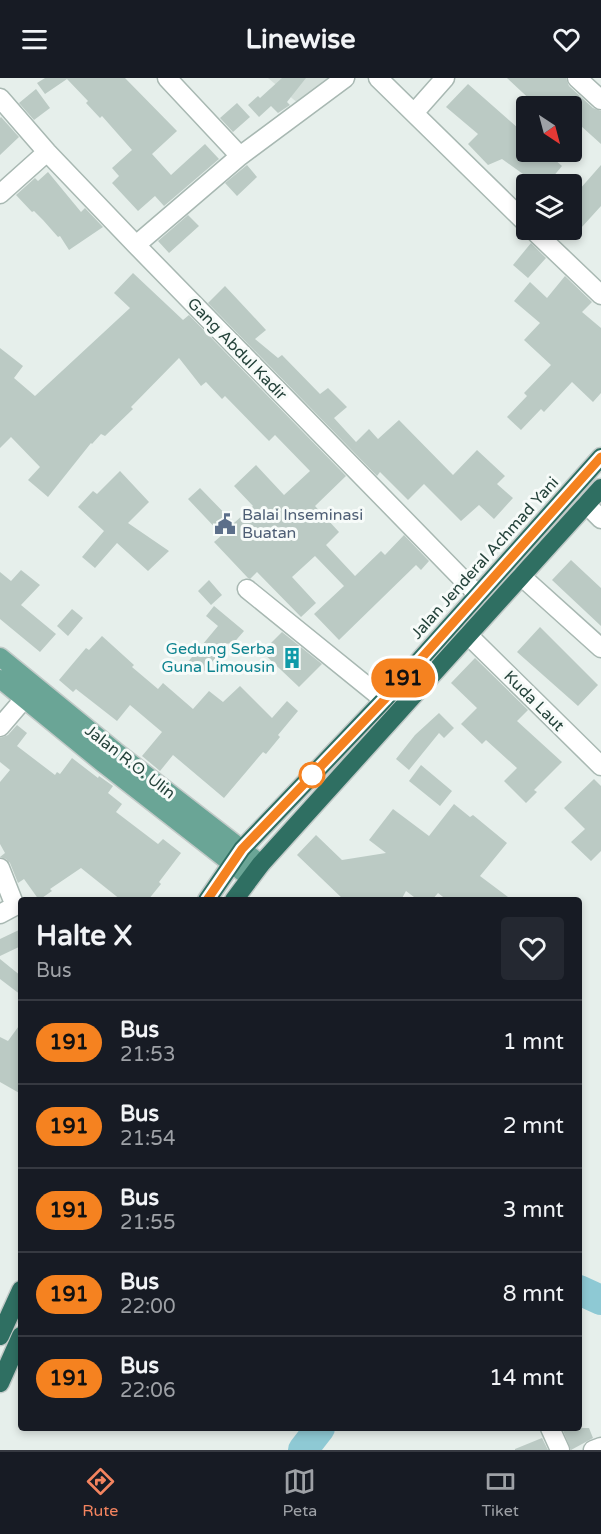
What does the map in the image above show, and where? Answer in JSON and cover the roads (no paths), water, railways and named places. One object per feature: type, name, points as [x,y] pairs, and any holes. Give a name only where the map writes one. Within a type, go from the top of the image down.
[{"type":"highway","name":"Jalan Jenderal Achmad Yani","points":[[209,897],[237,856],[384,700],[601,457]]},
{"type":"highway","points":[[236,897],[256,871],[601,488]]},
{"type":"highway","points":[[0,1336],[5,1310],[18,1294]]},
{"type":"highway","points":[[0,1383],[18,1343]]},
{"type":"main road","name":"Jalan R.O. Ulin","points":[[0,657],[109,758]]},
{"type":"main road","name":"Jalan R.O. Ulin","points":[[0,679],[24,699],[109,758],[256,871]]},
{"type":"street","points":[[167,78],[240,156]]},
{"type":"street","points":[[136,245],[240,156],[345,78]]},
{"type":"street","points":[[378,78],[516,213]]},
{"type":"street","points":[[414,113],[445,78]]},
{"type":"street","points":[[577,78],[601,100]]},
{"type":"street","name":"Gang Abdul Kadir","points":[[0,98],[47,152],[136,245],[478,595]]},
{"type":"street","points":[[0,194],[47,152]]},
{"type":"street","points":[[543,240],[601,295]]},
{"type":"street","points":[[586,504],[601,519]]},
{"type":"street","points":[[521,576],[601,648]]},
{"type":"street","points":[[247,590],[384,700]]},
{"type":"street","name":"Kuda Laut","points":[[468,635],[601,766]]},
{"type":"street","points":[[0,727],[24,699]]},
{"type":"street","points":[[0,868],[7,910]]},
{"type":"street","points":[[551,1431],[560,1450]]},
{"type":"street","points":[[593,1450],[601,1447]]},
{"type":"waterway","points":[[582,1291],[601,1300]]},
{"type":"waterway","points":[[303,1450],[318,1431]]},
{"type":"place","name":"Balai Inseminasi Buatan","points":[[225,524]]},
{"type":"place","name":"Gedung Serba Guna Limousin","points":[[292,658]]}]
